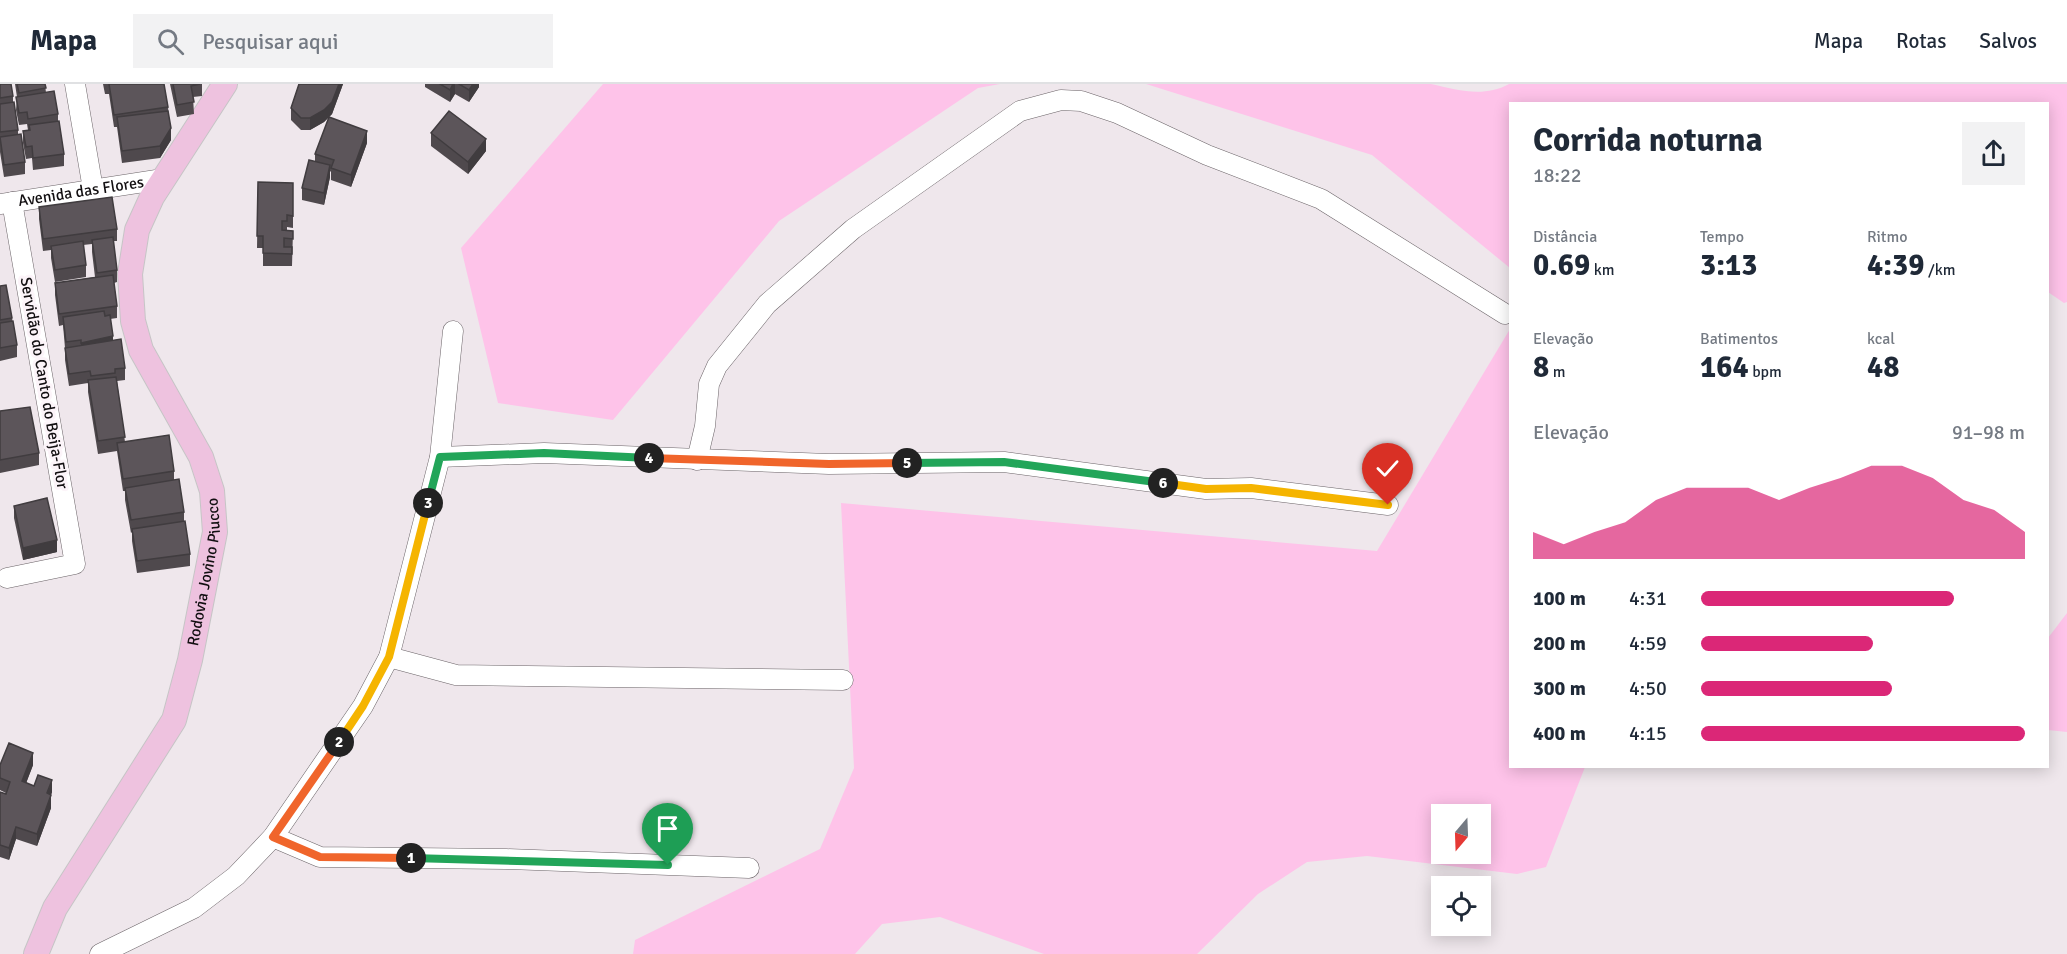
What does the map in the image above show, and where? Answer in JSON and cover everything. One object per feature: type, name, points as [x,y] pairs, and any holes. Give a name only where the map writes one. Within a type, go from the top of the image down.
[{"type":"main road","name":"Rodovia Jovino Piucco","points":[[36,954],[54,908],[174,720],[184,685],[212,553],[214,513],[206,470],[146,362],[133,321],[130,274],[133,250],[143,215],[163,179],[225,84]]},
{"type":"street","points":[[75,84],[93,189]]},
{"type":"street","points":[[697,460],[705,426],[709,384],[717,366],[768,304],[853,229],[1020,111],[1061,100],[1081,101],[1117,113],[1207,155],[1321,199],[1505,314]]},
{"type":"street","name":"Avenida das Flores","points":[[6,203],[163,179]]},
{"type":"street","name":"Servidão do Canto do Beija-Flor","points":[[6,203],[75,564],[7,578]]},
{"type":"street","points":[[100,954],[194,908],[236,876],[273,837],[363,706],[389,657],[440,457],[453,331]]},
{"type":"street","points":[[440,457],[544,453],[829,464],[1004,462],[1206,489],[1251,488],[1388,505]]},
{"type":"street","points":[[389,657],[456,675],[843,680]]},
{"type":"street","points":[[273,837],[320,857],[506,859],[749,868]]},
{"type":"shaded area","points":[[603,84],[1000,84],[978,88],[779,221],[613,420],[498,403],[461,248]]},
{"type":"shaded area","points":[[1146,84],[1431,84],[1480,92],[1509,84],[2067,84],[2067,302],[2064,303],[2049,293],[2049,102],[1509,102],[1509,267],[1372,155]]},
{"type":"shaded area","points":[[1509,331],[1509,768],[1585,768],[1546,867],[1517,874],[1434,864],[1491,864],[1491,804],[1431,804],[1431,864],[1367,856],[1307,862],[1258,894],[1197,954],[1044,954],[940,917],[882,924],[855,954],[633,954],[635,940],[820,849],[854,768],[841,503],[1377,551]]},
{"type":"shaded area","points":[[2067,613],[2067,732],[2049,730],[2049,637]]},
{"type":"building","points":[[0,84],[11,84],[13,96],[0,98]]},
{"type":"building","points":[[17,84],[45,84],[46,88],[19,93]]},
{"type":"building","points":[[109,84],[164,84],[168,107],[114,115]]},
{"type":"building","points":[[173,84],[200,84],[191,86],[194,102],[177,105]]},
{"type":"building","points":[[299,84],[339,84],[332,102],[324,110],[310,118],[301,118],[291,108]]},
{"type":"building","points":[[440,84],[453,84],[450,90]]},
{"type":"building","points":[[459,84],[473,84],[469,90]]},
{"type":"building","points":[[54,91],[58,114],[28,119],[27,112],[19,113],[16,97]]},
{"type":"building","points":[[14,102],[18,130],[0,132],[0,104]]},
{"type":"building","points":[[168,111],[171,128],[160,146],[122,151],[117,117]]},
{"type":"building","points":[[449,111],[486,139],[468,162],[431,133]]},
{"type":"building","points":[[329,117],[367,131],[351,175],[331,168],[334,160],[315,154]]},
{"type":"building","points":[[59,121],[64,154],[33,158],[32,146],[26,147],[23,131],[30,130],[29,125]]},
{"type":"building","points":[[21,134],[25,162],[4,165],[0,137]]},
{"type":"building","points":[[309,160],[330,165],[324,193],[302,188]]},
{"type":"building","points":[[258,182],[293,183],[293,216],[287,215],[287,221],[282,221],[282,230],[293,231],[293,239],[284,238],[284,247],[292,247],[292,254],[263,253],[263,236],[257,236]]},
{"type":"building","points":[[112,197],[117,229],[43,239],[39,207]]},
{"type":"building","points":[[113,237],[117,270],[97,273],[92,240]]},
{"type":"building","points":[[83,241],[86,265],[55,270],[51,246]]},
{"type":"building","points":[[113,275],[117,306],[59,314],[55,283]]},
{"type":"building","points":[[6,285],[12,318],[0,320],[0,286]]},
{"type":"building","points":[[104,311],[105,316],[110,315],[113,336],[81,343],[81,340],[66,342],[63,317]]},
{"type":"building","points":[[13,321],[17,345],[0,348],[0,323]]},
{"type":"building","points":[[121,339],[125,368],[115,369],[115,373],[91,376],[90,371],[69,374],[65,348]]},
{"type":"building","points":[[116,377],[125,437],[98,441],[88,380]]},
{"type":"building","points":[[30,407],[39,453],[0,460],[0,411]]},
{"type":"building","points":[[169,435],[174,471],[123,479],[117,443]]},
{"type":"building","points":[[179,479],[184,512],[131,520],[125,488]]},
{"type":"building","points":[[47,498],[57,540],[23,548],[14,506]]},
{"type":"building","points":[[185,521],[190,554],[137,561],[132,529]]},
{"type":"building","points":[[9,743],[33,753],[22,781],[34,786],[38,775],[52,780],[47,793],[51,795],[37,834],[16,827],[9,848],[0,845],[0,792],[6,794],[10,782],[0,778],[0,765]]},
{"type":"route","points":[[668,865],[506,859],[320,857],[273,837],[363,706],[389,657],[440,457],[544,453],[829,464],[1004,462],[1206,489],[1251,488],[1388,505]]}]
